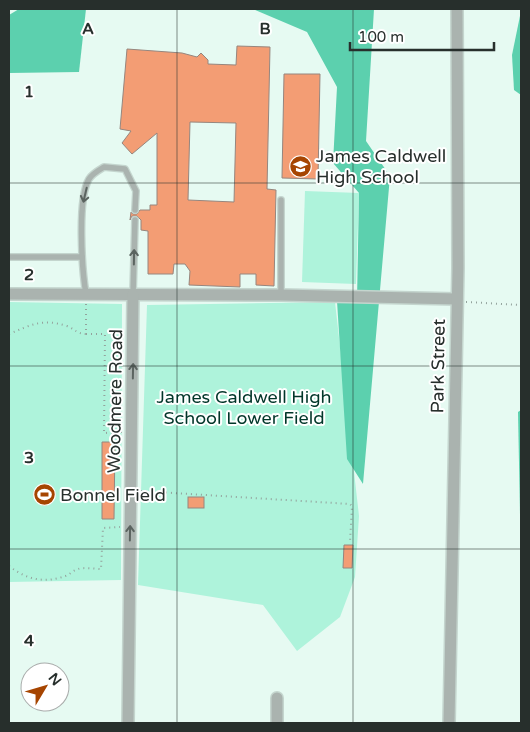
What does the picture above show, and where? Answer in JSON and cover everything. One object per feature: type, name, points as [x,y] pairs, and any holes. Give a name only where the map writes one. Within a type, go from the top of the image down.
[{"type":"street","name":"Park Street","points":[[449,723],[457,299],[457,9]]},
{"type":"street","points":[[9,294],[457,299]]},
{"type":"street","name":"Woodmere Road","points":[[128,723],[133,295]]},
{"type":"street","points":[[277,698],[277,723]]},
{"type":"lane","points":[[86,294],[82,257],[83,199],[89,178],[104,166],[125,169],[136,191],[135,210]]},
{"type":"lane","points":[[281,200],[281,296]]},
{"type":"lane","points":[[133,295],[135,220]]},
{"type":"lane","points":[[9,257],[82,257]]},
{"type":"path","points":[[86,294],[86,334]]},
{"type":"path","points":[[457,299],[470,304],[521,305]]},
{"type":"path","points":[[9,334],[34,323],[46,322],[70,327],[81,334],[106,334],[104,433],[132,432]]},
{"type":"path","points":[[131,490],[350,504],[352,506],[350,542]]},
{"type":"path","points":[[9,566],[26,577],[41,580],[58,578],[70,574],[78,568],[101,569],[103,528],[130,526]]},
{"type":"green space","points":[[19,9],[86,9],[79,72],[9,73],[9,15]]},
{"type":"green space","points":[[253,9],[374,9],[366,141],[390,176],[363,484],[347,459],[337,301],[357,301],[359,193],[333,163],[337,87],[307,32]]},
{"type":"green space","points":[[521,11],[521,95],[514,90],[512,55]]},
{"type":"green space","points":[[305,191],[359,193],[356,284],[302,282]]},
{"type":"green space","name":"Bonnel Field","points":[[9,302],[122,304],[121,580],[9,582]]},
{"type":"green space","name":"James Caldwell High School Lower Field","points":[[335,302],[359,516],[355,577],[340,617],[297,651],[263,605],[138,585],[147,305]]},
{"type":"green space","points":[[521,410],[521,566],[518,412]]},
{"type":"building","name":"James Caldwell High School","points":[[237,46],[270,47],[267,189],[276,190],[274,286],[256,285],[256,274],[240,274],[240,287],[189,285],[190,271],[185,264],[174,264],[173,274],[148,274],[148,231],[141,230],[141,220],[137,216],[132,216],[130,220],[131,212],[137,214],[140,210],[150,210],[150,205],[157,205],[157,133],[132,154],[122,143],[131,131],[120,129],[127,49],[182,53],[197,57],[201,53],[208,60],[208,64],[236,65]],"holes":[[[190,122],[236,123],[234,202],[188,200]]]},
{"type":"building","points":[[284,74],[320,74],[318,179],[282,178]]},
{"type":"building","points":[[102,442],[115,442],[114,519],[102,519]]},
{"type":"building","points":[[188,497],[204,497],[204,508],[188,508]]},
{"type":"building","points":[[344,545],[353,545],[352,568],[343,568]]},
{"type":"place","name":"James Caldwell High School","points":[[300,166]]},
{"type":"place","name":"Bonnel Field","points":[[44,495]]}]
